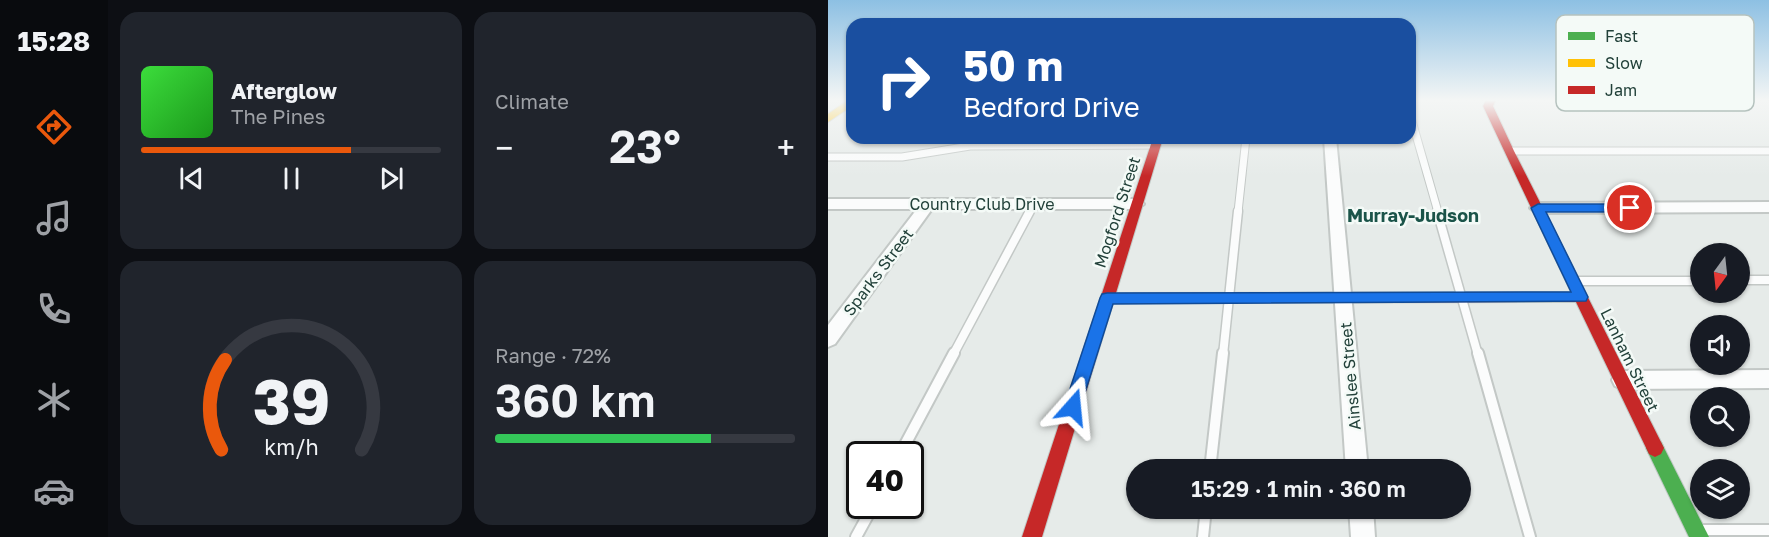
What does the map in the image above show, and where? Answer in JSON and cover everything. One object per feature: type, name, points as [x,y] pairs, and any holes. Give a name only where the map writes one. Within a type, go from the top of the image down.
[{"type":"street","name":"Lanham Street","points":[[1497,125],[1697,534]]},
{"type":"street","name":"Mogford Street","points":[[1032,537],[1156,144]]},
{"type":"street","name":"Ainslee Street","points":[[1330,144],[1356,459]]},
{"type":"street","name":"Country Club Drive","points":[[828,204],[1137,204]]},
{"type":"street","name":"Sparks Street","points":[[828,339],[928,204]]},
{"type":"street","points":[[1538,208],[1769,207]]},
{"type":"street","points":[[1107,298],[1581,297]]},
{"type":"street","points":[[1622,380],[1769,379]]},
{"type":"street","points":[[1362,519],[1363,537]]},
{"type":"lane","points":[[1416,135],[1530,537]]},
{"type":"lane","points":[[828,157],[902,157],[970,146],[1045,144]]},
{"type":"lane","points":[[1211,459],[1245,144]]},
{"type":"lane","points":[[1509,151],[1769,151]]},
{"type":"lane","points":[[907,441],[1034,204]]},
{"type":"lane","points":[[1750,280],[1769,280]]},
{"type":"lane","points":[[1573,281],[1690,281]]},
{"type":"lane","points":[[856,537],[866,519]]},
{"type":"lane","points":[[1203,537],[1205,519]]},
{"type":"lane","points":[[1697,534],[1769,530]]},
{"type":"traffic: fast","points":[[1655,448],[1699,537]]},
{"type":"traffic: jam","points":[[1497,125],[1655,448]]},
{"type":"traffic: jam","points":[[1032,537],[1156,144]]},
{"type":"traffic: jam","points":[[1107,298],[1581,297]]},
{"type":"district","name":"Murray-Judson","points":[[1413,216]]},
{"type":"route","points":[[1073,407],[1107,298],[1581,297],[1538,208],[1630,208]]}]
